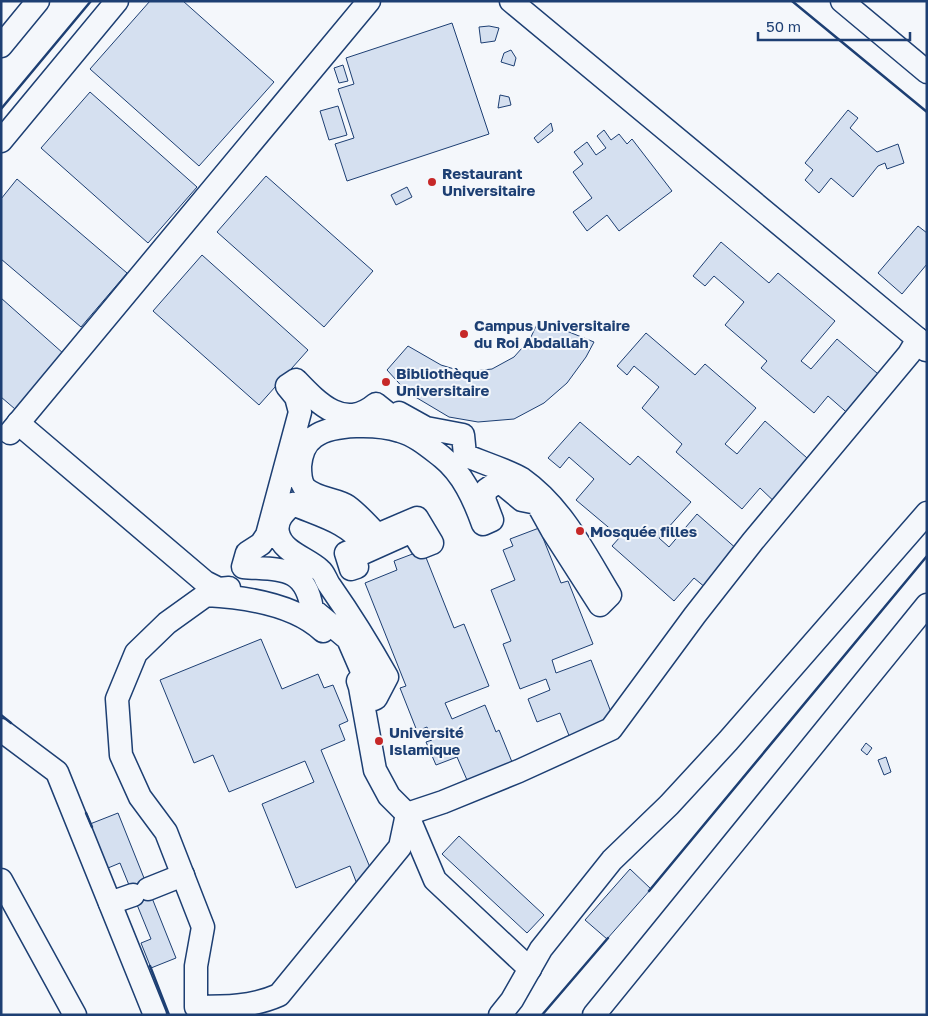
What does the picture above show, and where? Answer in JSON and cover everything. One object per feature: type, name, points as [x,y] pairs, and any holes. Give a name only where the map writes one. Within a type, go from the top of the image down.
[{"type":"street","points":[[1,46],[38,1]]},
{"type":"street","points":[[1,141],[117,1]]},
{"type":"street","points":[[10,428],[369,1]]},
{"type":"street","points":[[407,814],[443,802],[519,771],[611,729],[694,615],[742,555],[909,354],[923,345],[511,1]]},
{"type":"street","points":[[842,1],[927,72]]},
{"type":"street","points":[[296,380],[331,410],[343,416],[359,414],[376,404],[396,420],[399,413],[426,428],[464,435],[465,455],[520,478],[542,496],[565,521],[610,595],[600,605],[552,530],[538,503],[522,500],[500,481],[486,490],[484,499],[492,520],[483,524],[473,497],[456,470],[420,440],[401,431],[378,426],[344,427],[326,431],[314,437],[305,446],[300,458],[300,476],[306,488],[326,500],[346,505],[378,535],[418,518],[432,543],[422,547],[412,531],[354,557],[356,567],[351,569],[346,554],[365,546],[360,538],[326,516],[293,504],[282,514],[278,531],[287,547],[322,571],[328,584],[367,640],[386,677],[376,698],[374,699],[348,639],[312,609],[311,603],[303,580],[286,571],[243,567],[247,553],[261,544],[267,535],[300,412],[296,397],[287,386],[296,380]]},
{"type":"street","points":[[10,428],[206,595],[252,599],[274,605],[314,623],[347,656],[360,687],[375,770],[389,796],[407,814],[435,880],[530,969]]},
{"type":"street","points":[[10,428],[205,582],[219,589],[262,589],[311,603]]},
{"type":"street","points":[[500,1015],[512,1000],[541,949],[612,860],[669,805],[728,741],[927,513]]},
{"type":"street","points":[[206,595],[167,623],[136,653],[117,699],[121,755],[140,797],[166,832],[203,927],[196,966],[196,1011],[231,1008],[265,1001],[279,995],[400,847],[407,814]]},
{"type":"street","points":[[594,1015],[927,606]]},
{"type":"street","points":[[1,730],[57,772],[155,1015]]},
{"type":"street","points":[[110,903],[183,875]]},
{"type":"street","points":[[1,880],[76,1015]]},
{"type":"building","points":[[150,1],[183,1],[274,82],[199,166],[90,69]]},
{"type":"building","points":[[452,23],[489,134],[347,181],[335,144],[354,138],[338,89],[354,84],[346,58]]},
{"type":"building","points":[[479,27],[499,28],[495,41],[481,43]]},
{"type":"building","points":[[511,50],[516,58],[514,66],[501,62],[504,53]]},
{"type":"building","points":[[343,65],[348,81],[339,83],[334,68]]},
{"type":"building","points":[[90,92],[197,187],[148,243],[41,148]]},
{"type":"building","points":[[500,95],[509,97],[511,105],[498,108]]},
{"type":"building","points":[[338,106],[347,135],[329,140],[320,111]]},
{"type":"building","points":[[848,110],[858,118],[850,128],[877,152],[898,144],[904,163],[887,169],[885,163],[878,166],[853,197],[831,178],[819,193],[805,180],[813,170],[805,163]]},
{"type":"building","points":[[551,123],[553,131],[538,143],[534,138]]},
{"type":"building","points":[[604,130],[611,140],[619,134],[627,144],[632,139],[672,191],[619,231],[607,215],[587,231],[573,212],[592,198],[573,172],[583,164],[574,152],[587,142],[596,155],[606,148],[597,136]]},
{"type":"building","points":[[464,171],[474,171],[474,178],[464,178]]},
{"type":"building","points":[[266,176],[373,271],[324,327],[217,232]]},
{"type":"building","points":[[17,179],[127,273],[81,327],[1,259],[1,199]]},
{"type":"building","points":[[407,187],[412,197],[396,205],[391,195]]},
{"type":"building","points":[[918,226],[927,233],[927,264],[902,294],[878,273]]},
{"type":"building","points":[[721,242],[769,283],[778,273],[835,321],[801,361],[811,369],[837,339],[884,379],[852,417],[828,396],[814,413],[761,368],[767,361],[725,325],[744,302],[714,276],[705,286],[693,276]]},
{"type":"building","points":[[202,255],[308,350],[259,405],[153,311]]},
{"type":"building","points":[[1,298],[64,354],[15,409],[1,397]]},
{"type":"building","points":[[539,320],[594,342],[586,357],[567,383],[544,403],[514,419],[478,422],[449,417],[407,392],[387,370],[408,346],[441,365],[464,372],[492,369],[514,357],[530,339]]},
{"type":"building","points":[[646,333],[695,375],[705,364],[756,408],[725,444],[737,454],[765,421],[815,465],[780,507],[760,488],[742,509],[676,452],[682,444],[642,408],[659,387],[634,366],[627,375],[617,366]]},
{"type":"building","points":[[580,422],[630,465],[638,456],[691,502],[659,538],[669,547],[697,514],[738,550],[706,588],[694,578],[674,601],[612,546],[620,537],[576,500],[594,479],[569,457],[560,468],[548,458]]},
{"type":"building","points":[[539,528],[561,583],[568,581],[593,644],[552,660],[556,673],[591,660],[614,720],[570,738],[560,713],[537,722],[528,699],[550,690],[546,679],[520,689],[503,644],[511,641],[491,590],[515,580],[503,550],[513,546],[510,539]]},
{"type":"building","points":[[423,550],[454,628],[464,624],[489,686],[445,703],[452,719],[485,705],[496,732],[499,730],[512,762],[467,780],[457,757],[436,765],[426,742],[432,740],[427,727],[417,731],[400,688],[406,686],[365,583],[397,570],[394,561]]},
{"type":"building","points":[[261,639],[282,689],[318,674],[324,688],[333,685],[348,721],[339,725],[345,740],[321,750],[374,877],[357,884],[350,866],[296,888],[262,804],[314,782],[305,761],[229,792],[213,755],[194,763],[160,680]]},
{"type":"building","points":[[866,743],[872,748],[867,755],[861,750]]},
{"type":"building","points":[[886,757],[891,772],[884,775],[878,760]]},
{"type":"building","points":[[118,813],[176,958],[151,968],[141,943],[151,939],[120,863],[108,868],[90,824]]},
{"type":"building","points":[[459,836],[544,915],[527,933],[442,854]]},
{"type":"building","points":[[630,869],[651,889],[607,939],[585,920]]},
{"type":"wall","points":[[1,109],[91,1]]},
{"type":"wall","points":[[792,1],[927,112]]},
{"type":"wall","points":[[649,891],[927,556]]},
{"type":"wall","points":[[1,715],[11,723]]},
{"type":"wall","points":[[86,813],[92,827]]},
{"type":"wall","points":[[542,1015],[608,938]]},
{"type":"wall","points":[[150,966],[169,1015]]},
{"type":"place","name":"Restaurant Universitaire","points":[[432,182]]},
{"type":"place","name":"Campus Universitaire du Roi Abdallah","points":[[464,334]]},
{"type":"place","name":"Bibliothèque Universitaire","points":[[386,382]]},
{"type":"place","name":"Mosquée filles","points":[[580,531]]},
{"type":"place","name":"Université Islamique","points":[[379,741]]}]
